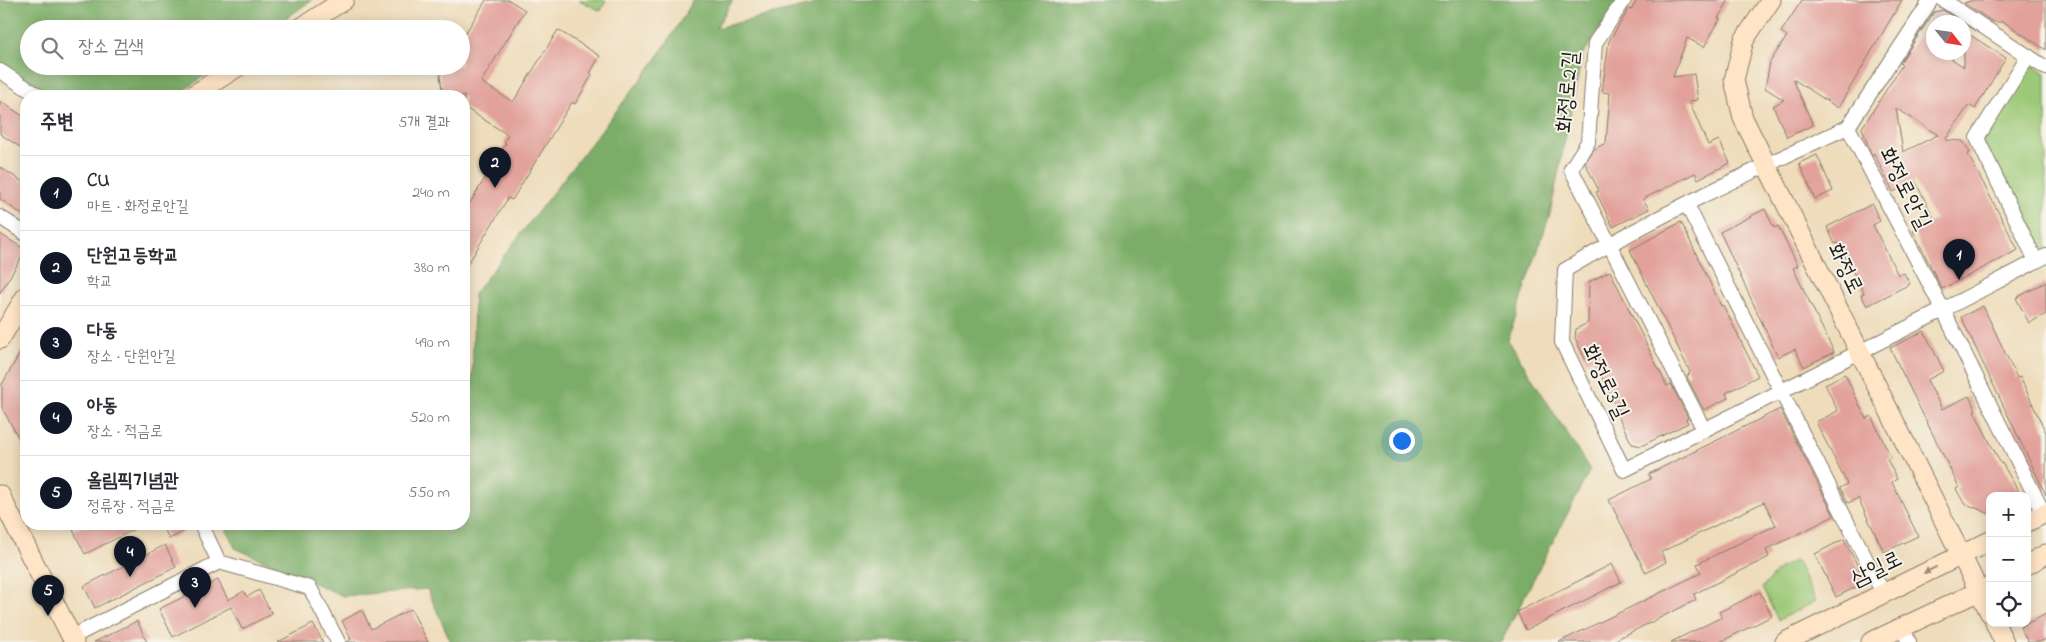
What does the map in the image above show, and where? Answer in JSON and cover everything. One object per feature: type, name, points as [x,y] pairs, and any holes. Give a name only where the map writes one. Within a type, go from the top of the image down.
[{"type":"street","points":[[312,20],[344,0]]},
{"type":"street","name":"화정로2길","points":[[1608,244],[1571,169],[1588,142],[1595,43],[1624,0]]},
{"type":"street","name":"화정로","points":[[1771,0],[1744,40],[1734,80],[1743,118],[1859,353],[1962,555],[1984,589]]},
{"type":"street","points":[[1848,127],[1931,0]]},
{"type":"street","points":[[1943,0],[2046,68]]},
{"type":"street","points":[[1942,310],[2041,258],[1977,138],[2028,56]]},
{"type":"street","points":[[0,72],[29,90]]},
{"type":"street","points":[[201,90],[225,75]]},
{"type":"street","name":"화정로3길","points":[[1848,127],[1766,165],[1608,244],[1565,270],[1562,342],[1624,470],[1942,310]]},
{"type":"street","name":"화정로안길","points":[[1848,127],[2045,514]]},
{"type":"street","points":[[1686,205],[1884,593]]},
{"type":"street","points":[[0,217],[20,230]]},
{"type":"street","points":[[1608,244],[1704,430]]},
{"type":"street","points":[[0,339],[20,306]]},
{"type":"street","points":[[0,495],[73,640],[220,562],[310,588],[338,642]]},
{"type":"street","points":[[2031,520],[2045,514]]},
{"type":"street","points":[[204,530],[220,562]]},
{"type":"street","name":"삼일로","points":[[1785,642],[1986,543]]},
{"type":"street","points":[[2031,563],[2046,554]]},
{"type":"street","points":[[1872,642],[1905,635],[1984,589]]},
{"type":"street","points":[[1997,627],[2004,642]]},
{"type":"green space","points":[[0,0],[312,0],[284,20],[20,20],[20,75],[205,75],[184,90],[28,90],[0,71]]},
{"type":"green space","points":[[579,0],[606,0],[601,11]]},
{"type":"green space","points":[[694,0],[733,0],[716,28],[812,5],[820,0],[1619,0],[1582,56],[1550,214],[1508,340],[1590,470],[1501,642],[451,642],[427,589],[343,596],[235,548],[227,530],[470,530],[470,390],[472,390],[474,294],[655,61]]},
{"type":"green space","points":[[2030,63],[2046,73],[2046,251],[2042,253],[1982,139]]},
{"type":"green space","points":[[1796,560],[1816,601],[1778,620],[1762,588],[1780,568]]},
{"type":"building","points":[[486,0],[509,0],[525,10],[481,82],[513,102],[558,30],[600,56],[590,73],[592,75],[575,104],[572,102],[512,200],[508,198],[470,260],[470,203],[506,143],[504,142],[508,135],[470,111],[470,90],[442,89],[440,75],[470,75],[470,26]]},
{"type":"building","points":[[1637,0],[1729,0],[1704,47],[1687,38],[1673,77],[1694,74],[1698,100],[1689,101],[1708,145],[1719,140],[1730,163],[1698,179],[1695,173],[1643,199],[1649,209],[1613,227],[1596,192],[1599,191],[1585,163],[1594,149],[1606,143],[1610,93],[1602,92],[1609,41],[1629,9],[1631,10]]},
{"type":"building","points":[[1802,0],[1902,0],[1838,108],[1793,79],[1813,125],[1787,137],[1773,106],[1784,100],[1765,88],[1770,62],[1787,36],[1781,32]]},
{"type":"building","points":[[1974,0],[2046,0],[2046,50],[2004,22],[1993,22],[1964,3]]},
{"type":"building","points":[[1943,10],[1950,15],[1932,15],[1934,12]]},
{"type":"building","points":[[1926,24],[1926,60],[1953,60],[1964,67],[1964,60],[1971,60],[1971,36],[2006,58],[1975,109],[1969,105],[1945,140],[1963,141],[2018,250],[1942,289],[1913,231],[1935,220],[1915,181],[1893,192],[1874,153],[1872,155],[1870,151],[1862,128],[1902,65],[1900,63]],"holes":[[[1896,108],[1938,135],[1903,152]]]},
{"type":"building","points":[[0,101],[20,114],[20,147],[0,134]]},
{"type":"building","points":[[1817,155],[1833,191],[1815,199],[1799,163]]},
{"type":"building","points":[[0,167],[20,180],[20,213],[0,199]]},
{"type":"building","points":[[1872,204],[1880,221],[1873,225],[1898,275],[1904,273],[1910,284],[1867,306],[1861,295],[1864,293],[1838,243],[1835,244],[1827,227]]},
{"type":"building","points":[[1765,209],[1774,228],[1778,226],[1798,266],[1793,268],[1834,352],[1804,367],[1795,349],[1778,357],[1720,232]]},
{"type":"building","points":[[1681,222],[1721,306],[1723,305],[1758,376],[1726,393],[1728,398],[1704,410],[1687,377],[1690,372],[1630,250]]},
{"type":"building","points":[[0,234],[20,246],[20,260],[0,293]]},
{"type":"building","points":[[1610,271],[1667,386],[1671,384],[1688,418],[1686,419],[1688,423],[1641,446],[1632,444],[1593,358],[1586,361],[1575,338],[1576,329],[1588,323],[1589,282]]},
{"type":"building","points":[[2046,282],[2046,314],[2029,323],[2016,298]]},
{"type":"building","points":[[1983,306],[2017,378],[2020,377],[2046,433],[2046,495],[1961,317]]},
{"type":"building","points":[[1924,331],[1944,371],[1927,380],[1942,409],[1969,396],[1976,410],[1974,411],[2001,464],[2019,492],[1986,492],[1986,512],[1964,503],[1956,489],[1959,487],[1890,348]]},
{"type":"building","points":[[20,353],[20,440],[2,408],[2,384]]},
{"type":"building","points":[[1845,374],[1866,419],[1871,416],[1891,457],[1887,459],[1897,479],[1892,482],[1918,536],[1884,552],[1858,498],[1848,503],[1840,488],[1847,484],[1816,422],[1838,411],[1825,384]]},
{"type":"building","points":[[1780,409],[1834,516],[1766,550],[1769,557],[1694,594],[1696,600],[1611,642],[1559,642],[1701,573],[1697,564],[1776,525],[1764,502],[1661,552],[1666,562],[1646,573],[1609,500],[1651,479],[1649,474]]},
{"type":"building","points":[[73,530],[133,530],[85,554]]},
{"type":"building","points":[[165,530],[187,530],[169,539]]},
{"type":"building","points":[[1844,539],[1866,582],[1836,597],[1815,554]]},
{"type":"building","points":[[165,545],[176,567],[95,608],[84,586]]},
{"type":"building","points":[[1612,564],[1621,582],[1526,630],[1517,612]]},
{"type":"building","points":[[218,580],[228,600],[244,591],[247,597],[259,590],[272,614],[242,629],[231,607],[173,637],[159,609]]},
{"type":"building","points":[[1760,592],[1772,616],[1720,642],[1671,642],[1722,617],[1719,612]]},
{"type":"building","points":[[411,609],[428,642],[347,642],[351,639],[342,621],[362,610],[371,629]]},
{"type":"building","points":[[2046,614],[2046,639],[2040,642],[2028,642],[2020,627],[2031,627],[2031,622]]},
{"type":"building","points":[[137,621],[147,642],[94,642]]},
{"type":"building","points":[[313,624],[323,642],[278,642]]},
{"type":"place","name":"단원고등학교","points":[[495,188]]},
{"type":"place","name":"CU","points":[[1959,280]]},
{"type":"place","name":"아동","points":[[130,577]]},
{"type":"place","name":"다동","points":[[195,608]]},
{"type":"place","name":"올림픽기념관","points":[[48,616]]}]
